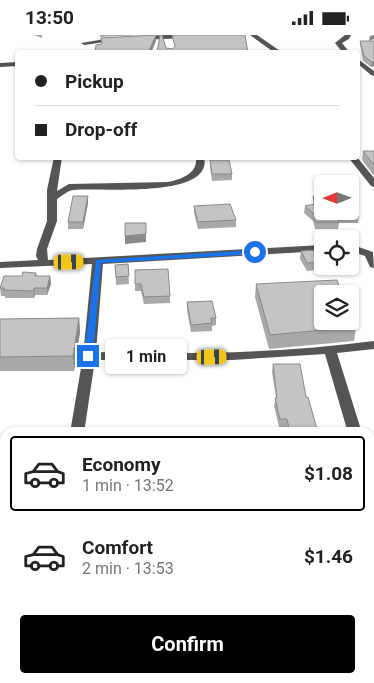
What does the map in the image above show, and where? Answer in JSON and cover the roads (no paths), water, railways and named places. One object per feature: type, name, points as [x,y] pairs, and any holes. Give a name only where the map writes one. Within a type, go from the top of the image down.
[{"type":"street","points":[[80,50],[86,35]]},
{"type":"street","points":[[130,39],[166,41],[210,35]]},
{"type":"street","points":[[253,35],[276,50]]},
{"type":"street","points":[[344,50],[338,43],[347,38],[348,35]]},
{"type":"street","points":[[84,43],[120,39]]},
{"type":"street","points":[[360,63],[374,74]]},
{"type":"street","points":[[0,65],[15,64]]},
{"type":"street","points":[[44,263],[41,256],[52,221],[54,197],[52,189],[57,160]]},
{"type":"street","points":[[54,197],[65,189],[76,186],[177,184],[195,175],[201,160]]},
{"type":"street","points":[[355,160],[374,183]]},
{"type":"street","points":[[0,265],[314,248]]},
{"type":"street","points":[[371,252],[374,265]]},
{"type":"street","points":[[78,427],[88,356],[98,261]]},
{"type":"street","points":[[88,356],[174,358],[330,351],[374,345]]},
{"type":"street","points":[[330,351],[353,427]]}]
